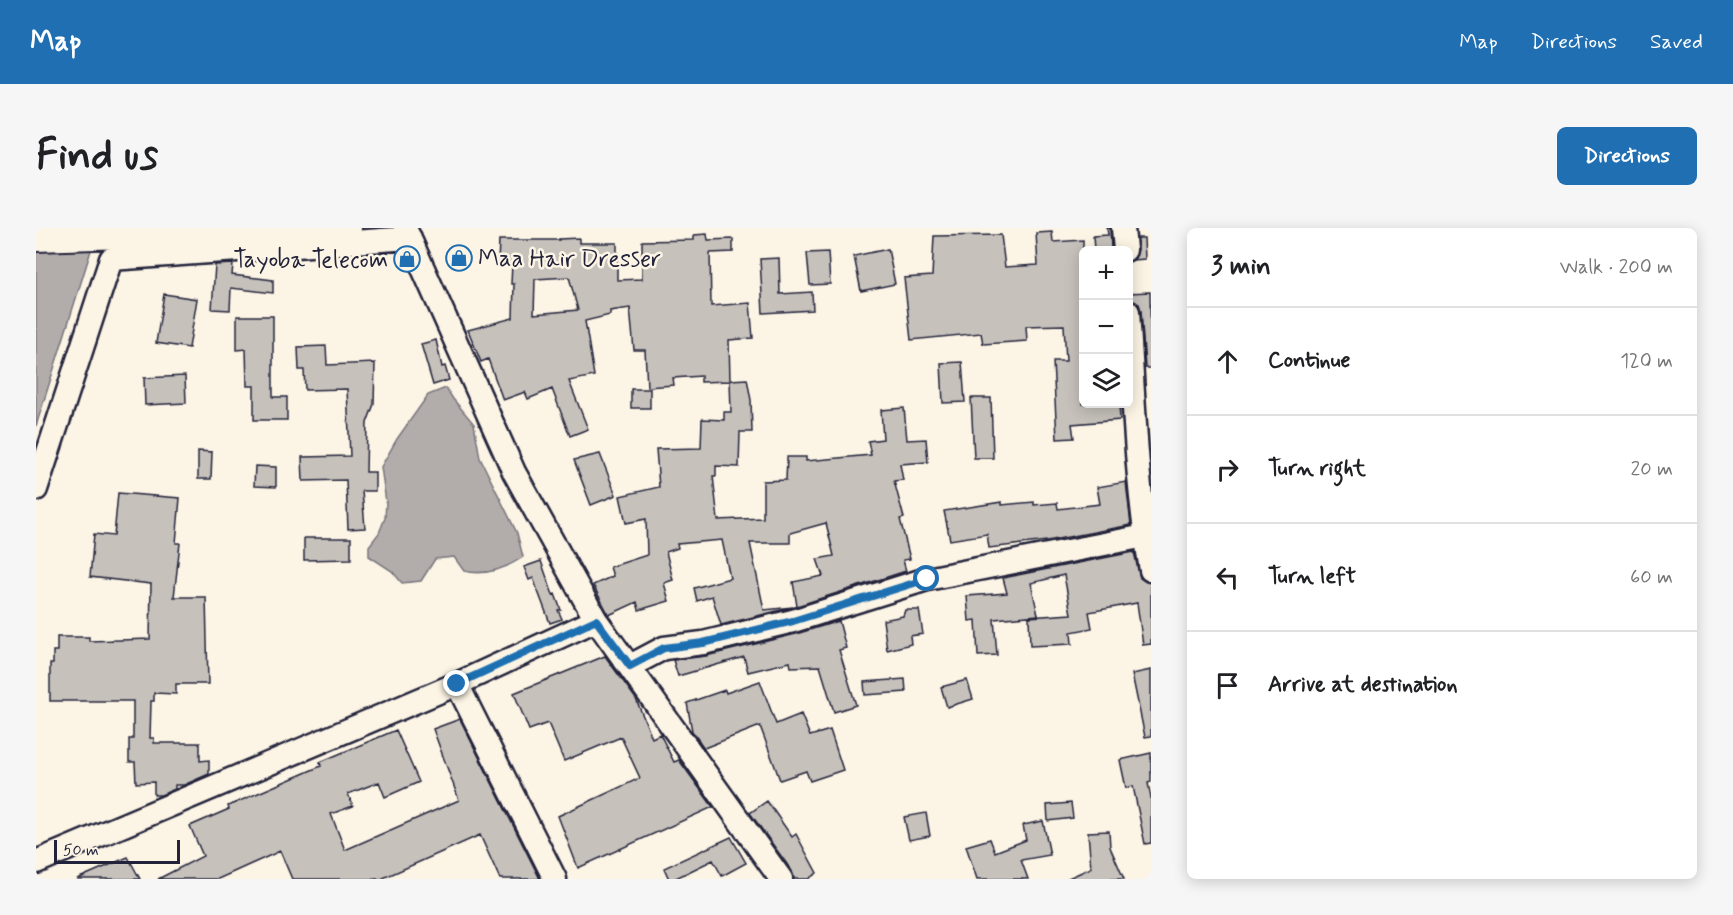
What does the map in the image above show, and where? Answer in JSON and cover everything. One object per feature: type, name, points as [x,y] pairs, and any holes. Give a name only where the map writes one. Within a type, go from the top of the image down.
[{"type":"main road","points":[[36,236],[346,228]]},
{"type":"street","points":[[1123,228],[1125,246]]},
{"type":"street","points":[[36,489],[111,259],[408,233],[514,472],[596,620],[781,879]]},
{"type":"street","points":[[1131,354],[1145,536],[1151,570]]},
{"type":"street","points":[[630,666],[664,648],[703,643],[793,621],[927,579],[1145,536]]},
{"type":"street","points":[[36,862],[457,684],[596,620]]},
{"type":"street","points":[[457,684],[555,879]]},
{"type":"shaded area","points":[[36,228],[98,228],[36,426]]},
{"type":"shaded area","points":[[446,388],[474,424],[480,458],[517,533],[523,557],[502,568],[480,573],[464,571],[454,557],[435,559],[421,581],[402,583],[392,571],[369,556],[369,546],[379,533],[385,518],[386,502],[381,467],[397,439],[428,395]]},
{"type":"building","points":[[1107,228],[1110,228],[1111,246],[1094,246],[1093,236],[1108,235]]},
{"type":"building","points":[[1052,232],[1053,242],[1083,240],[1083,246],[1079,246],[1079,408],[1119,408],[1120,420],[1072,424],[1074,438],[1057,439],[1053,361],[1066,361],[1064,325],[1026,326],[1027,341],[983,344],[981,333],[911,340],[904,278],[932,276],[934,236],[1001,235],[1005,267],[1038,265],[1036,233]]},
{"type":"building","points":[[707,234],[708,240],[733,239],[733,252],[710,253],[711,306],[750,303],[753,338],[729,340],[730,381],[701,382],[701,376],[673,378],[674,385],[647,387],[645,350],[634,350],[630,308],[610,311],[610,315],[585,321],[594,376],[569,381],[588,429],[570,436],[552,389],[528,399],[525,392],[503,400],[488,359],[481,362],[468,330],[513,318],[512,264],[498,264],[499,240],[579,238],[579,243],[617,243],[617,280],[642,279],[642,241],[694,240],[694,235]],"holes":[[[569,277],[578,310],[534,314],[535,279]]]},
{"type":"building","points":[[1138,238],[1144,238],[1145,259],[1134,260],[1138,249]]},
{"type":"building","points":[[888,249],[895,284],[861,291],[854,256]]},
{"type":"building","points":[[828,252],[830,284],[810,285],[807,253]]},
{"type":"building","points":[[779,258],[780,294],[812,292],[813,310],[763,313],[760,259]]},
{"type":"building","points":[[233,264],[232,275],[273,280],[273,293],[231,288],[230,310],[212,309],[215,265]]},
{"type":"building","points":[[1150,292],[1151,368],[1145,368],[1141,311],[1139,304],[1133,301],[1133,293]]},
{"type":"building","points":[[164,294],[197,299],[189,348],[156,343]]},
{"type":"building","points":[[237,316],[273,316],[273,397],[287,397],[287,420],[254,420],[254,386],[247,386],[246,349],[237,350]]},
{"type":"building","points":[[436,340],[442,367],[445,366],[449,380],[433,385],[421,344]]},
{"type":"building","points":[[326,346],[327,365],[375,363],[374,404],[367,423],[366,472],[375,472],[375,491],[362,491],[365,528],[348,529],[346,480],[303,481],[302,457],[350,456],[347,389],[305,390],[304,370],[299,370],[298,347]]},
{"type":"building","points":[[962,362],[965,402],[943,403],[941,363]]},
{"type":"building","points":[[185,376],[186,403],[145,405],[144,378]]},
{"type":"building","points":[[747,379],[751,400],[752,432],[740,432],[739,467],[716,466],[716,476],[713,476],[718,520],[763,518],[763,481],[786,480],[787,457],[806,457],[806,461],[871,455],[868,441],[883,439],[881,410],[904,408],[907,440],[926,439],[928,462],[900,464],[903,480],[894,481],[904,518],[900,519],[910,559],[903,560],[906,571],[797,606],[793,582],[823,576],[817,559],[834,556],[826,523],[790,533],[790,543],[750,543],[764,610],[793,607],[721,625],[712,596],[697,601],[694,588],[730,578],[722,540],[677,544],[678,548],[666,552],[673,580],[664,583],[669,601],[639,610],[637,602],[609,615],[593,585],[613,576],[610,567],[647,555],[646,519],[626,523],[620,496],[659,487],[656,449],[701,448],[702,419],[724,420],[724,412],[731,412],[730,380]]},
{"type":"building","points":[[631,389],[650,389],[650,408],[631,408]]},
{"type":"building","points":[[971,398],[991,398],[993,458],[974,458]]},
{"type":"building","points":[[198,451],[212,452],[211,479],[198,479]]},
{"type":"building","points":[[600,454],[616,495],[591,505],[574,460]]},
{"type":"building","points":[[255,466],[276,467],[276,487],[254,486]]},
{"type":"building","points":[[1126,482],[1131,525],[1047,541],[989,548],[987,534],[950,540],[944,511],[1002,502],[1002,505],[1034,502],[1034,505],[1057,503],[1058,509],[1100,504],[1097,487]]},
{"type":"building","points":[[118,493],[180,498],[176,543],[180,543],[174,597],[206,597],[208,684],[176,684],[176,694],[154,693],[154,701],[151,701],[150,738],[154,738],[154,743],[200,743],[200,761],[209,760],[209,774],[184,785],[175,785],[175,789],[161,795],[154,795],[154,782],[136,783],[135,762],[129,762],[129,739],[133,739],[133,701],[50,701],[50,664],[53,664],[53,651],[57,651],[57,637],[89,637],[89,641],[150,639],[151,584],[90,577],[94,534],[114,536]]},
{"type":"building","points":[[304,538],[351,538],[351,559],[304,560]]},
{"type":"building","points":[[1134,552],[1140,578],[1151,583],[1151,644],[1143,645],[1137,603],[1089,612],[1092,628],[1071,632],[1072,644],[1030,646],[1029,617],[1071,614],[1064,575],[1031,583],[1038,615],[994,619],[997,655],[978,656],[976,620],[969,621],[967,596],[1007,593],[1003,578]]},
{"type":"building","points":[[541,561],[561,610],[558,610],[562,619],[550,623],[533,578],[529,580],[524,567]]},
{"type":"building","points":[[905,610],[919,610],[923,634],[910,636],[911,644],[887,650],[883,620],[903,616]]},
{"type":"building","points":[[839,621],[846,648],[839,650],[856,705],[834,712],[820,666],[791,667],[790,662],[748,672],[744,657],[678,676],[673,660],[706,656]]},
{"type":"building","points":[[605,656],[636,699],[652,738],[660,734],[674,762],[679,760],[713,807],[578,868],[558,816],[640,778],[621,737],[564,761],[548,723],[529,730],[514,693]]},
{"type":"building","points":[[1151,670],[1151,736],[1145,737],[1132,674]]},
{"type":"building","points":[[905,679],[906,692],[865,695],[864,682]]},
{"type":"building","points":[[967,680],[973,699],[947,707],[941,687]]},
{"type":"building","points":[[760,681],[776,724],[801,714],[810,736],[830,730],[843,770],[810,781],[806,771],[780,780],[760,726],[704,748],[692,731],[687,703]]},
{"type":"building","points":[[460,719],[540,879],[500,879],[480,835],[381,879],[292,879],[280,851],[218,879],[158,879],[203,856],[190,826],[229,809],[228,806],[321,766],[320,762],[396,730],[419,782],[385,797],[379,782],[348,794],[353,806],[331,814],[345,850],[459,800],[433,729]]},
{"type":"building","points":[[1151,753],[1151,782],[1148,783],[1151,798],[1151,843],[1145,844],[1133,786],[1126,788],[1120,760]]},
{"type":"building","points":[[767,801],[792,837],[796,834],[817,873],[808,879],[794,879],[792,871],[750,813]]},
{"type":"building","points":[[1071,803],[1073,818],[1048,821],[1047,805]]},
{"type":"building","points":[[926,813],[930,836],[909,840],[904,817]]},
{"type":"building","points":[[1043,821],[1050,855],[1021,860],[1028,879],[977,879],[966,846],[990,839],[995,852],[1026,840],[1023,825]]},
{"type":"building","points":[[1109,831],[1110,847],[1124,879],[1066,879],[1091,868],[1088,832]]},
{"type":"building","points":[[731,837],[746,863],[722,876],[713,860],[674,879],[669,879],[664,868]]},
{"type":"building","points":[[128,857],[140,879],[77,879]]},
{"type":"place","name":"Maa Hair Dresser","points":[[459,258]]},
{"type":"place","name":"Tayoba Telecom","points":[[407,259]]},
{"type":"route","points":[[457,684],[596,620],[630,666],[664,648],[703,643],[793,621],[927,579]]}]
